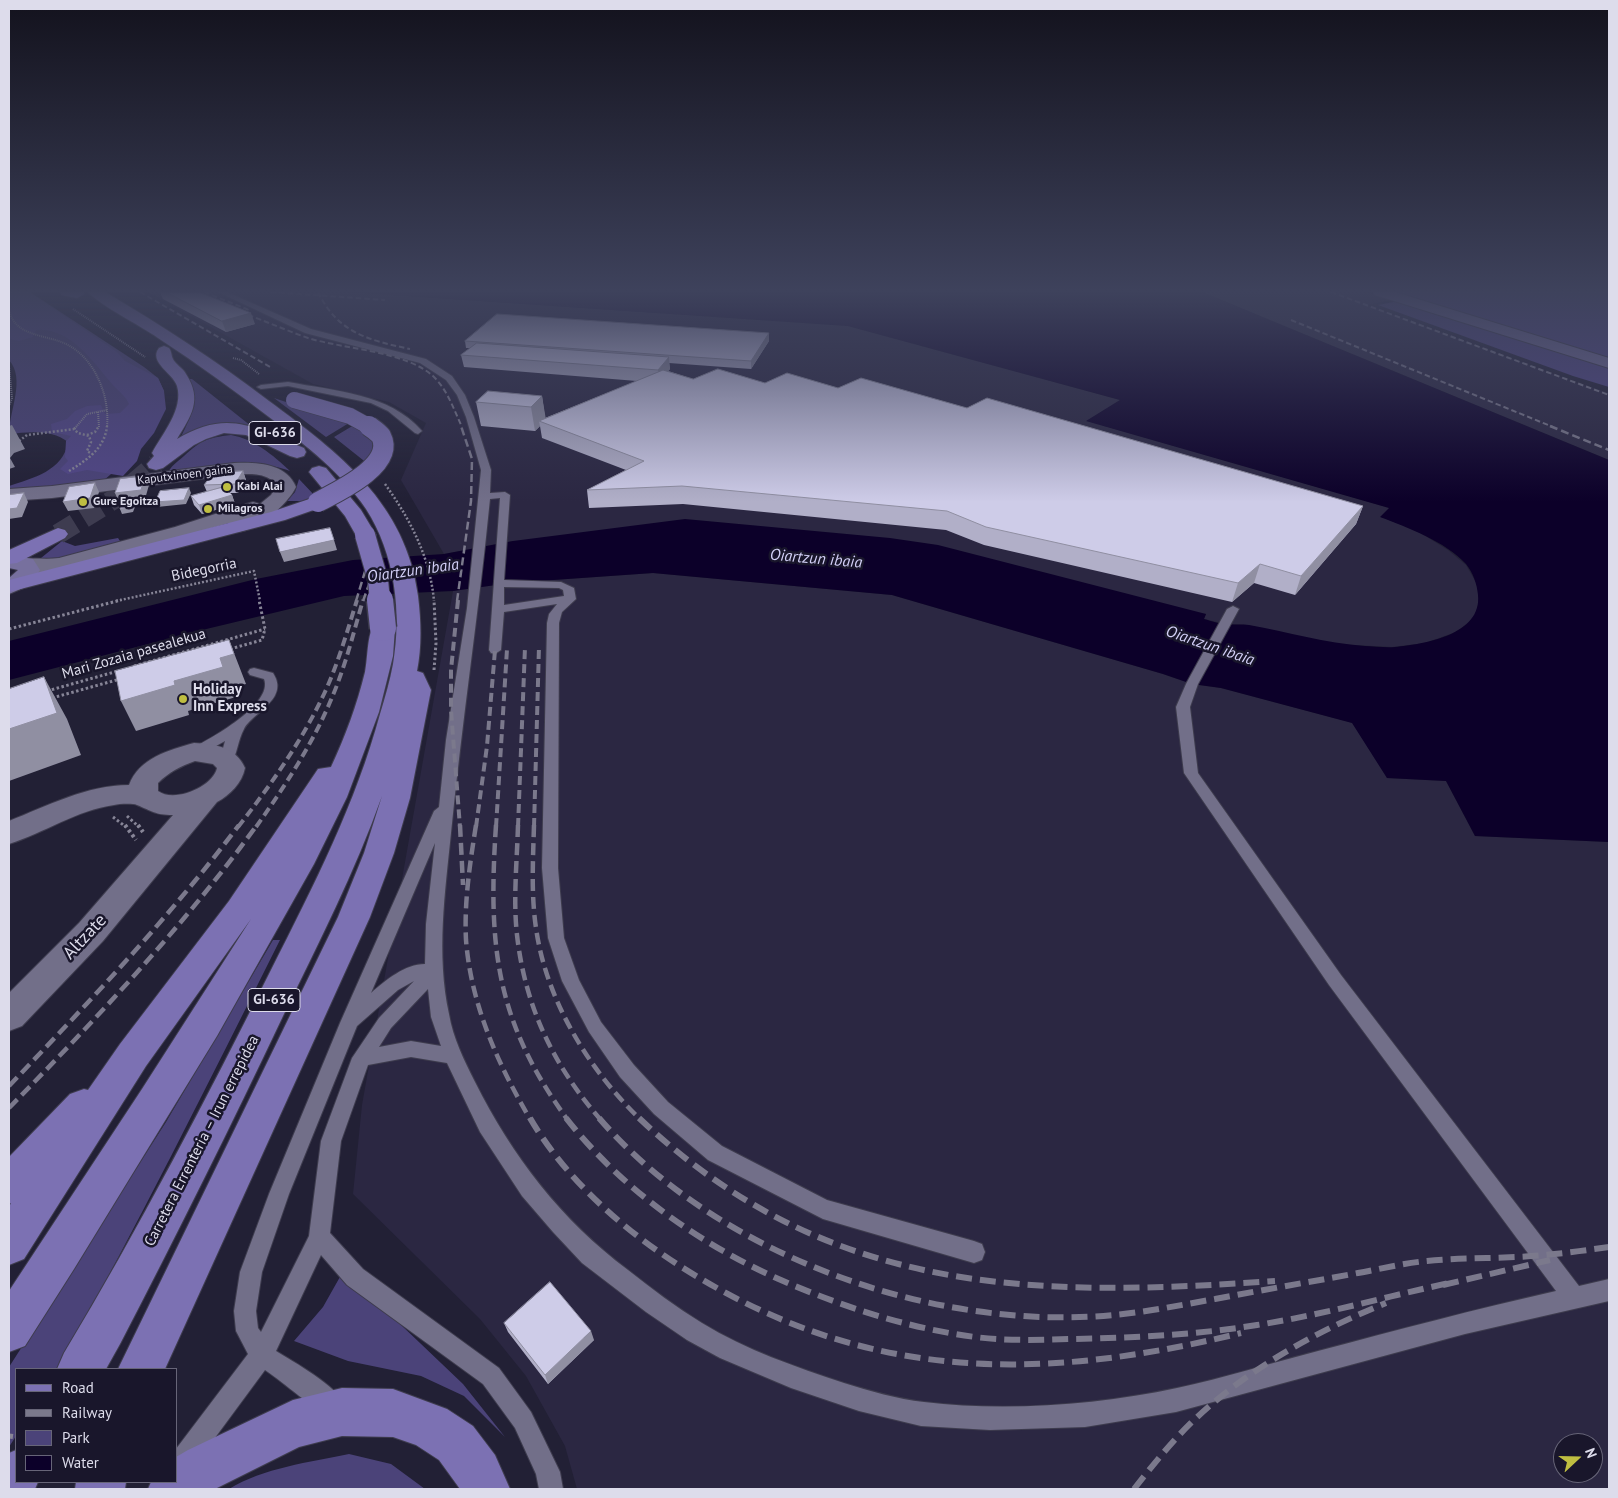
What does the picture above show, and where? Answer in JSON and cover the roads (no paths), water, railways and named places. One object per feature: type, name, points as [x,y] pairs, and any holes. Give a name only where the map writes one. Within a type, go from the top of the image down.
[{"type":"main road","points":[[166,362],[182,376],[186,387],[186,404],[183,416],[156,464],[182,442],[198,435],[223,429],[249,431],[297,452]]},
{"type":"main road","name":"GI-636","points":[[9,1330],[80,1222],[275,910],[306,853],[332,799],[361,728],[380,660],[383,628],[378,580],[365,535],[354,514],[329,482],[297,452],[223,392],[180,362]]},
{"type":"main road","name":"Carretera Errenteria – Irun errepidea","points":[[81,1368],[104,1328],[224,1101],[344,854],[368,799],[391,725],[407,657],[409,623],[404,575],[388,529],[376,508],[351,477],[301,433],[205,362]]},
{"type":"main road","points":[[10,586],[236,527],[318,502],[362,479],[374,468],[382,455],[384,445],[381,437],[365,423],[294,400],[261,387],[237,374],[214,368]]},
{"type":"main road","points":[[140,1368],[354,917],[379,853],[396,798],[418,690],[407,657]]},
{"type":"main road","points":[[9,1244],[133,1054],[240,910],[361,728]]},
{"type":"main road","points":[[9,1185],[133,1054]]},
{"type":"main road","points":[[173,1489],[205,1467],[292,1424],[342,1412],[393,1413],[430,1426],[456,1444],[478,1472],[485,1489]]},
{"type":"main road","points":[[9,1488],[15,1477]]},
{"type":"street","name":"Kaputxinoen gaina","points":[[9,495],[42,493],[240,468],[264,471],[280,477],[284,480],[286,486],[282,495]]},
{"type":"street","points":[[236,527],[263,511],[282,495]]},
{"type":"street","points":[[18,562],[43,566],[61,564],[242,512],[282,495]]},
{"type":"street","points":[[10,586],[26,577],[30,570],[18,562]]},
{"type":"street","points":[[9,833],[83,803],[134,798],[186,803],[207,795],[223,783],[229,774],[230,766],[227,759],[219,754],[194,752],[166,762],[134,798]]},
{"type":"street","name":"Altzate","points":[[146,846],[207,795]]},
{"type":"street","name":"Altzate","points":[[9,1016],[91,932],[146,846],[165,823],[134,798]]},
{"type":"lane","points":[[425,362],[449,378],[456,388],[470,417],[486,470],[473,608],[453,740],[434,924],[434,971],[440,1017],[453,1056],[487,1126],[530,1189],[560,1225],[590,1255],[695,1332],[728,1350],[798,1380],[859,1399],[921,1414],[990,1418],[1085,1415],[1176,1400],[1465,1323],[1609,1290]]},
{"type":"lane","points":[[261,387],[288,384],[374,401],[392,409],[418,431]]},
{"type":"lane","points":[[485,496],[505,495],[495,650]]},
{"type":"lane","points":[[498,582],[561,585],[568,588],[570,599]]},
{"type":"lane","points":[[498,609],[570,599]]},
{"type":"lane","points":[[570,599],[555,615],[553,639],[551,896],[556,938],[571,981],[595,1027],[627,1071],[661,1108],[715,1153],[823,1208],[974,1252]]},
{"type":"lane","points":[[1233,609],[1192,684],[1183,707],[1191,773],[1335,980],[1574,1297]]},
{"type":"lane","points":[[227,759],[229,747],[239,727],[268,695],[272,684],[269,676],[254,672]]},
{"type":"lane","points":[[194,752],[207,747],[239,727]]},
{"type":"lane","points":[[342,1412],[294,1375],[262,1355],[247,1331],[246,1311],[251,1272],[279,1194],[349,1023],[447,799]]},
{"type":"lane","points":[[349,1023],[392,985],[418,971],[434,971]]},
{"type":"lane","points":[[178,1465],[262,1355],[319,1237],[331,1141],[360,1058],[385,1023],[434,971]]},
{"type":"lane","points":[[360,1058],[411,1049],[453,1056]]},
{"type":"lane","points":[[319,1237],[354,1277],[491,1376],[523,1420],[548,1472],[551,1489]]},
{"type":"water","name":"Oiartzun ibaia","points":[[980,362],[1371,362],[1609,460],[1609,842],[1475,836],[1446,781],[1387,778],[1352,723],[1221,688],[1192,684],[892,595],[653,573],[510,583],[453,591],[344,596],[198,631],[9,680],[9,641],[256,579],[353,560],[444,554],[513,541],[685,519],[890,538],[938,545],[1206,614],[1204,619],[1218,623],[1249,625],[1350,645],[1407,646],[1449,635],[1471,620],[1477,609],[1478,595],[1473,575],[1466,564],[1437,542],[1380,517],[1389,508],[1086,421],[1120,400]]},
{"type":"tunnel","points":[[58,534],[116,498],[156,464]]},
{"type":"railway","points":[[261,362],[270,367]]},
{"type":"railway","points":[[410,362],[434,377],[443,388],[462,427]]},
{"type":"railway","points":[[1394,362],[1553,427]]},
{"type":"railway","points":[[1520,362],[1609,395]]},
{"type":"railway","points":[[457,601],[471,501],[472,459],[461,426]]},
{"type":"railway","points":[[1550,426],[1609,450]]},
{"type":"railway","points":[[363,601],[380,554]]},
{"type":"railway","points":[[356,601],[370,555]]},
{"type":"railway","points":[[238,827],[285,763],[315,712],[334,671],[357,600]]},
{"type":"railway","points":[[256,827],[278,796],[317,730],[342,671],[363,600]]},
{"type":"railway","points":[[458,600],[451,670],[451,710],[460,827]]},
{"type":"railway","points":[[534,827],[539,646]]},
{"type":"railway","points":[[518,827],[525,647]]},
{"type":"railway","points":[[496,827],[507,649]]},
{"type":"railway","points":[[476,827],[487,746],[495,650]]},
{"type":"railway","points":[[9,1086],[157,926],[239,825]]},
{"type":"railway","points":[[9,1108],[74,1041],[169,936],[229,863],[257,825]]},
{"type":"railway","points":[[460,825],[463,885]]},
{"type":"railway","points":[[476,825],[466,911],[466,940],[469,964],[480,1011],[488,1033],[507,1077],[530,1119]]},
{"type":"railway","points":[[496,825],[494,908],[496,945],[502,980],[511,1014],[524,1048],[543,1083],[567,1119]]},
{"type":"railway","points":[[518,825],[515,894],[516,921],[521,961],[527,986],[534,1010],[555,1056],[583,1099],[600,1119]]},
{"type":"railway","points":[[534,825],[534,915],[541,955],[549,981],[560,1007],[587,1056],[621,1100],[639,1118]]},
{"type":"railway","points":[[530,1118],[560,1161],[596,1201],[637,1236],[680,1266],[748,1304],[816,1332],[883,1351],[952,1362],[1021,1364],[1092,1360],[1166,1349],[1241,1333]]},
{"type":"railway","points":[[566,1118],[610,1167],[635,1189],[661,1210],[716,1247],[774,1277],[822,1297],[872,1314],[949,1333],[1011,1340],[1094,1339],[1187,1334],[1257,1325],[1305,1316],[1449,1283]]},
{"type":"railway","points":[[639,1118],[710,1177],[784,1221],[859,1252],[936,1273],[1017,1284],[1100,1288],[1275,1281]]},
{"type":"railway","points":[[600,1119],[648,1167],[704,1209],[767,1245],[833,1275],[903,1297],[974,1311],[1045,1317],[1114,1315],[1164,1308],[1418,1262],[1530,1256],[1609,1247]]},
{"type":"railway","points":[[1443,1285],[1550,1260]]},
{"type":"railway","points":[[1134,1489],[1186,1428],[1215,1401],[1238,1384],[1285,1352],[1335,1326],[1386,1303]]},
{"type":"place","name":"Kabi Alai","points":[[227,487]]},
{"type":"place","name":"Gure Egoitza","points":[[83,502]]},
{"type":"place","name":"Milagros","points":[[208,509]]},
{"type":"place","name":"Holiday Inn Express","points":[[183,699]]}]
